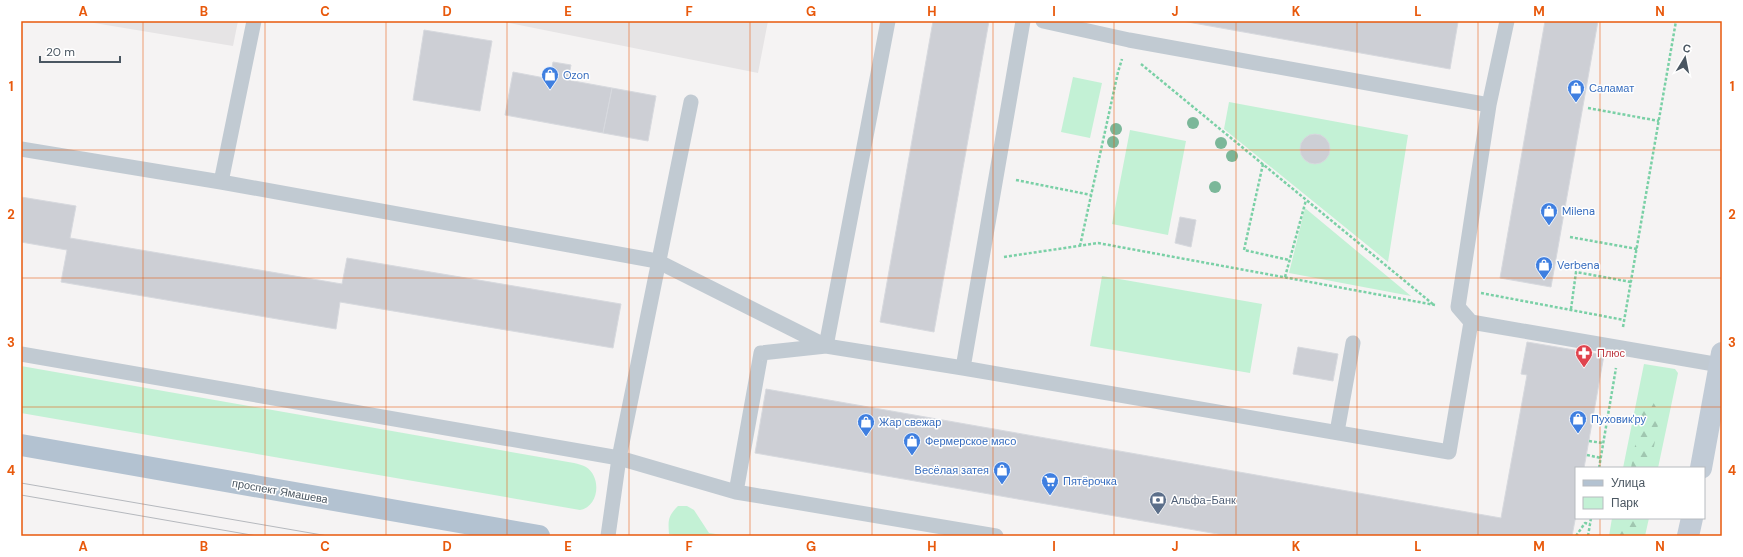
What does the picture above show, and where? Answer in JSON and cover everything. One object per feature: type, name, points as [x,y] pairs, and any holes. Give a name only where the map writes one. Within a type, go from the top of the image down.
[{"type":"main road","name":"проспект Ямашева","points":[[21,445],[539,536]]},
{"type":"street","points":[[1701,467],[1721,359]]},
{"type":"street","points":[[1688,536],[1692,519]]},
{"type":"lane","points":[[221,182],[254,21]]},
{"type":"lane","points":[[826,346],[888,21]]},
{"type":"lane","points":[[963,368],[1023,21]]},
{"type":"lane","points":[[1043,21],[1129,40],[1489,105]]},
{"type":"lane","points":[[1507,21],[1489,105],[1458,307],[1472,322],[1619,347],[1721,359]]},
{"type":"lane","points":[[608,536],[619,458],[657,261],[691,102]]},
{"type":"lane","points":[[21,149],[221,182],[657,261],[826,346]]},
{"type":"lane","points":[[736,492],[761,353],[826,346],[963,368],[1449,452],[1472,322]]},
{"type":"lane","points":[[1337,432],[1353,343]]},
{"type":"lane","points":[[21,354],[619,458],[736,492],[996,536]]},
{"type":"path","points":[[1599,467],[1676,21]]},
{"type":"path","points":[[1129,40],[1134,58],[1434,305]]},
{"type":"path","points":[[1080,246],[1118,72],[1129,40]]},
{"type":"path","points":[[1588,108],[1659,121]]},
{"type":"path","points":[[1263,164],[1244,250],[1289,260]]},
{"type":"path","points":[[996,176],[1091,194]]},
{"type":"path","points":[[1284,277],[1306,200]]},
{"type":"path","points":[[1570,237],[1637,249]]},
{"type":"path","points":[[982,261],[1098,243],[1434,305],[1458,307]]},
{"type":"path","points":[[1570,309],[1576,272],[1631,282]]},
{"type":"path","points":[[1461,289],[1624,320]]},
{"type":"path","points":[[1589,440],[1603,443]]},
{"type":"path","points":[[1587,455],[1601,458]]},
{"type":"path","points":[[1588,536],[1591,519]]},
{"type":"path","points":[[1576,536],[1585,523],[1590,524]]},
{"type":"shaded area","points":[[82,21],[238,21],[233,46]]},
{"type":"shaded area","points":[[499,21],[768,21],[758,73]]},
{"type":"green space","points":[[1073,77],[1102,83],[1090,138],[1061,132]]},
{"type":"green space","points":[[1229,102],[1408,135],[1388,262],[1224,129]]},
{"type":"green space","points":[[1130,130],[1186,141],[1168,235],[1112,224]]},
{"type":"green space","points":[[1305,208],[1411,296],[1289,273]]},
{"type":"green space","points":[[1102,276],[1262,304],[1250,373],[1090,346]]},
{"type":"green space","points":[[1644,364],[1675,369],[1678,373],[1658,467],[1623,467]]},
{"type":"green space","points":[[21,366],[574,463],[585,466],[591,472],[596,484],[596,491],[591,503],[586,508],[580,510],[21,413]]},
{"type":"green space","points":[[1653,402],[1660,414],[1650,467],[1631,467],[1641,412]]},
{"type":"green space","points":[[678,506],[687,506],[694,510],[709,533],[729,536],[680,536],[669,534],[669,518]]},
{"type":"green space","points":[[1612,519],[1649,519],[1645,536],[1609,536]]},
{"type":"green space","points":[[1621,519],[1640,519],[1636,536],[1617,536]]},
{"type":"building","points":[[933,21],[989,21],[934,332],[880,322]]},
{"type":"building","points":[[1182,21],[1452,21],[1458,22],[1450,69]]},
{"type":"building","points":[[1545,21],[1598,21],[1551,287],[1500,278]]},
{"type":"building","points":[[424,30],[492,41],[480,111],[413,100]]},
{"type":"building","points":[[553,62],[571,65],[568,80],[612,88],[603,133],[505,115],[513,72],[550,79]]},
{"type":"building","points":[[612,88],[656,96],[648,141],[603,133]]},
{"type":"building","points":[[1315,134],[1326,138],[1330,149],[1326,160],[1315,164],[1304,160],[1300,149],[1304,138]]},
{"type":"building","points":[[21,197],[76,206],[70,238],[342,284],[347,258],[621,304],[613,348],[340,302],[336,329],[61,282],[67,250],[21,242]]},
{"type":"building","points":[[1180,217],[1196,220],[1191,247],[1175,243]]},
{"type":"building","points":[[1527,342],[1604,355],[1584,467],[1575,467],[1575,519],[1572,536],[1229,536],[755,453],[766,389],[1501,518],[1527,375],[1521,374]]},
{"type":"building","points":[[1298,347],[1338,354],[1333,381],[1293,374]]},
{"type":"tram line","points":[[21,483],[328,536]]},
{"type":"tram line","points":[[21,495],[257,536]]},
{"type":"place","name":"Ozon","points":[[550,90]]},
{"type":"place","name":"Саламат","points":[[1576,103]]},
{"type":"place","name":"Milena","points":[[1549,226]]},
{"type":"place","name":"Verbena","points":[[1544,280]]},
{"type":"place","name":"Плюс","points":[[1584,368]]},
{"type":"place","name":"Пуховик'ру","points":[[1578,434]]},
{"type":"place","name":"Жар свежар","points":[[866,437]]},
{"type":"place","name":"Фермерское мясо","points":[[912,456]]},
{"type":"place","name":"Весёлая затея","points":[[1002,485]]},
{"type":"place","name":"Пятёрочка","points":[[1050,496]]},
{"type":"place","name":"Альфа-Банк","points":[[1158,515]]}]
